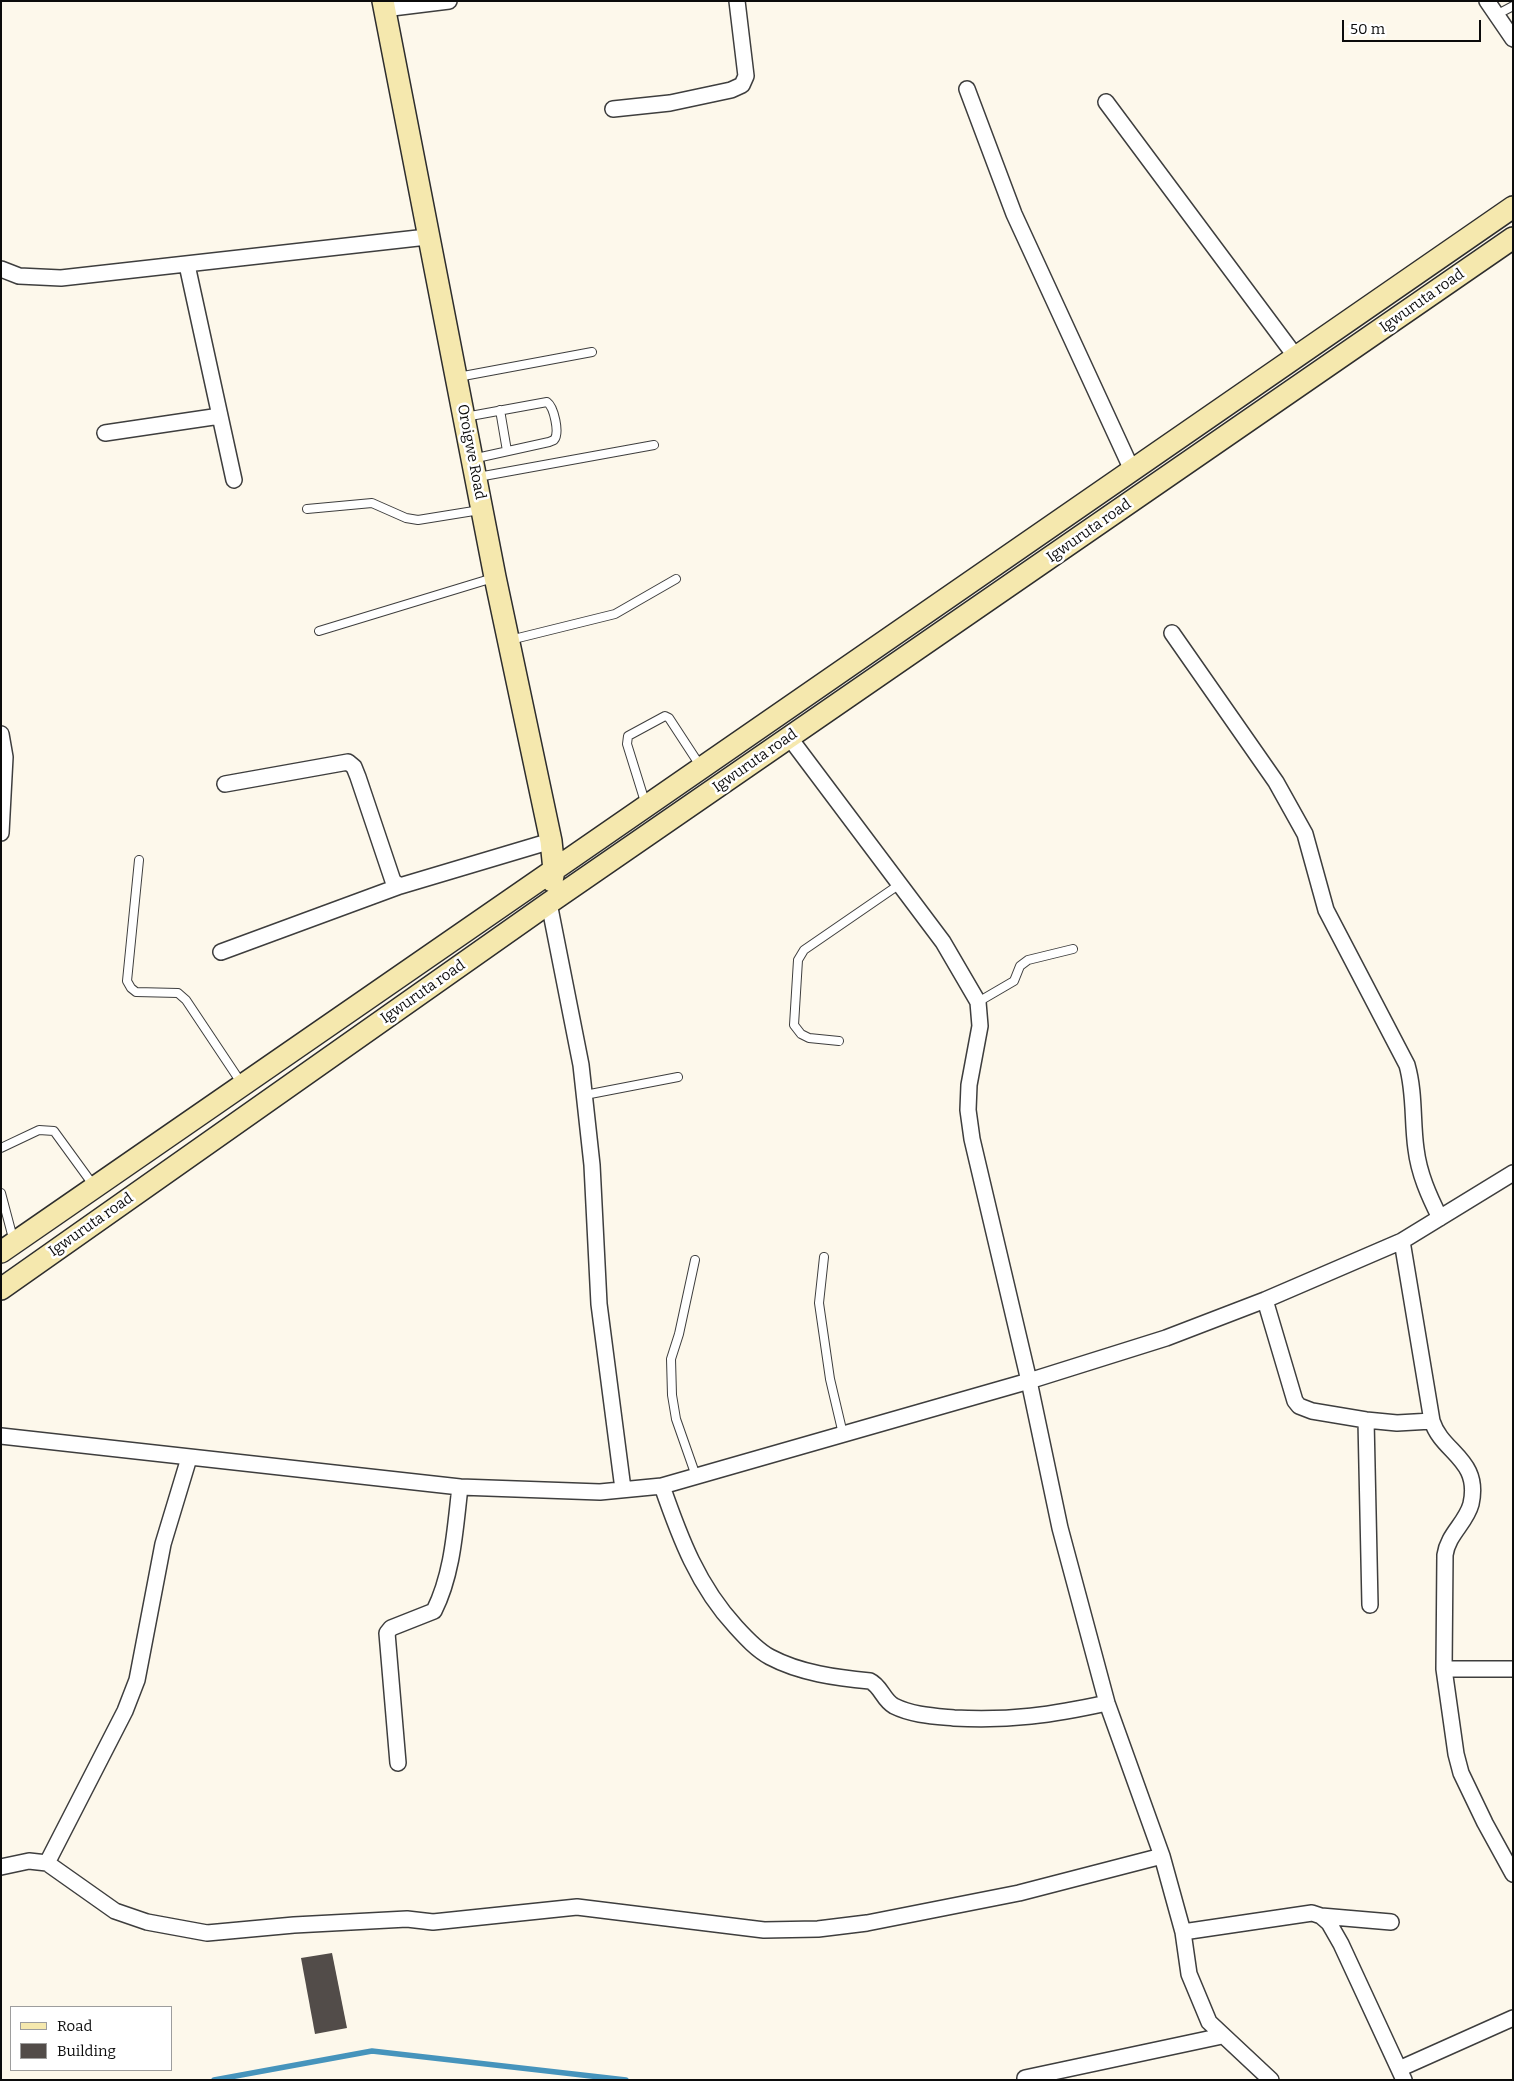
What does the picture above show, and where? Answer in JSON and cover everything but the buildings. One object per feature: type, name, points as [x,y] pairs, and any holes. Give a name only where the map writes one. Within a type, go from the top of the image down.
[{"type":"main road","name":"Oroigwe Road","points":[[383,5],[495,577],[510,640],[551,840],[554,870],[549,903]]},
{"type":"main road","name":"Igwuruta road","points":[[8,1248],[1513,207]]},
{"type":"main road","name":"Igwuruta road","points":[[1,1288],[549,903],[1513,238]]},
{"type":"street","points":[[383,5],[449,1]]},
{"type":"street","points":[[613,109],[670,103],[732,90],[742,85],[746,76],[737,1]]},
{"type":"street","points":[[1487,1],[1513,39]]},
{"type":"street","points":[[967,89],[1014,214],[1132,470]]},
{"type":"street","points":[[1106,102],[1296,357]]},
{"type":"street","points":[[1,268],[19,276],[62,278],[427,237]]},
{"type":"street","points":[[187,265],[234,480]]},
{"type":"street","points":[[105,433],[220,416]]},
{"type":"street","points":[[1172,633],[1276,782],[1305,834],[1326,910],[1407,1066],[1412,1083],[1416,1148],[1420,1168],[1428,1193],[1440,1218]]},
{"type":"street","points":[[1,734],[5,757],[1,833]]},
{"type":"street","points":[[789,737],[943,942],[978,1002],[980,1026],[969,1085],[968,1110],[972,1139],[1029,1381],[1060,1528],[1107,1703],[1162,1856],[1183,1932],[1189,1974],[1199,2000],[1210,2022],[1222,2036],[1270,2080]]},
{"type":"street","points":[[225,784],[348,762],[358,776],[393,881],[400,886]]},
{"type":"street","points":[[221,952],[400,886],[551,840]]},
{"type":"street","points":[[549,903],[581,1065],[592,1165],[599,1304],[623,1489]]},
{"type":"street","points":[[1,1436],[460,1487],[556,1492],[662,1486],[1029,1381],[1166,1338],[1265,1300],[1402,1241],[1513,1173]]},
{"type":"street","points":[[1402,1241],[1432,1421],[1435,1431],[1456,1452],[1467,1468],[1472,1486],[1471,1504],[1446,1547],[1444,1669],[1456,1754],[1461,1773],[1497,1848],[1513,1874]]},
{"type":"street","points":[[1265,1300],[1295,1400],[1299,1406],[1366,1420],[1397,1423],[1432,1421]]},
{"type":"street","points":[[1366,1420],[1370,1604]]},
{"type":"street","points":[[47,1863],[125,1711],[137,1680],[163,1544],[189,1458]]},
{"type":"street","points":[[662,1486],[682,1542],[697,1574],[724,1614],[750,1643],[770,1657],[796,1668],[870,1681],[875,1683],[888,1702],[894,1706],[925,1716],[1016,1719],[1107,1703]]},
{"type":"street","points":[[398,1763],[387,1633],[391,1628],[434,1611],[441,1597],[450,1564],[460,1487]]},
{"type":"street","points":[[1444,1669],[1513,1669]]},
{"type":"street","points":[[1,1867],[29,1861],[47,1863],[115,1911],[147,1922],[207,1933],[294,1924],[407,1919],[433,1922],[577,1907],[764,1930],[818,1928],[867,1923],[1019,1893],[1162,1856]]},
{"type":"street","points":[[1183,1932],[1312,1912],[1321,1916],[1329,1923],[1341,1944],[1401,2074],[1513,2018]]},
{"type":"street","points":[[1321,1916],[1390,1922]]},
{"type":"street","points":[[1025,2078],[1222,2036]]},
{"type":"lane","points":[[1496,15],[1513,6]]},
{"type":"lane","points":[[456,377],[592,352]]},
{"type":"lane","points":[[464,417],[547,402],[552,406],[557,434],[554,440],[508,451],[474,468]]},
{"type":"lane","points":[[500,410],[508,451]]},
{"type":"lane","points":[[474,468],[654,445]]},
{"type":"lane","points":[[307,509],[372,503],[406,518],[418,520],[482,510]]},
{"type":"lane","points":[[319,631],[495,577]]},
{"type":"lane","points":[[510,640],[615,614],[676,579]]},
{"type":"lane","points":[[646,806],[627,744],[628,736],[665,716],[669,718],[701,767]]},
{"type":"lane","points":[[139,860],[127,981],[136,992],[178,993],[186,1000],[243,1085]]},
{"type":"lane","points":[[839,1041],[809,1038],[801,1034],[794,1024],[798,960],[804,950],[900,884]]},
{"type":"lane","points":[[978,1002],[1014,981],[1020,966],[1028,960],[1074,949]]},
{"type":"lane","points":[[584,1096],[678,1076]]},
{"type":"lane","points":[[1,1148],[39,1130],[54,1131],[95,1188]]},
{"type":"lane","points":[[1,1193],[8,1248]]},
{"type":"lane","points":[[824,1257],[819,1303],[830,1379],[843,1434]]},
{"type":"lane","points":[[695,1260],[679,1334],[671,1359],[672,1395],[676,1418],[696,1476]]},
{"type":"waterway","points":[[214,2080],[372,2051],[626,2080]]}]
